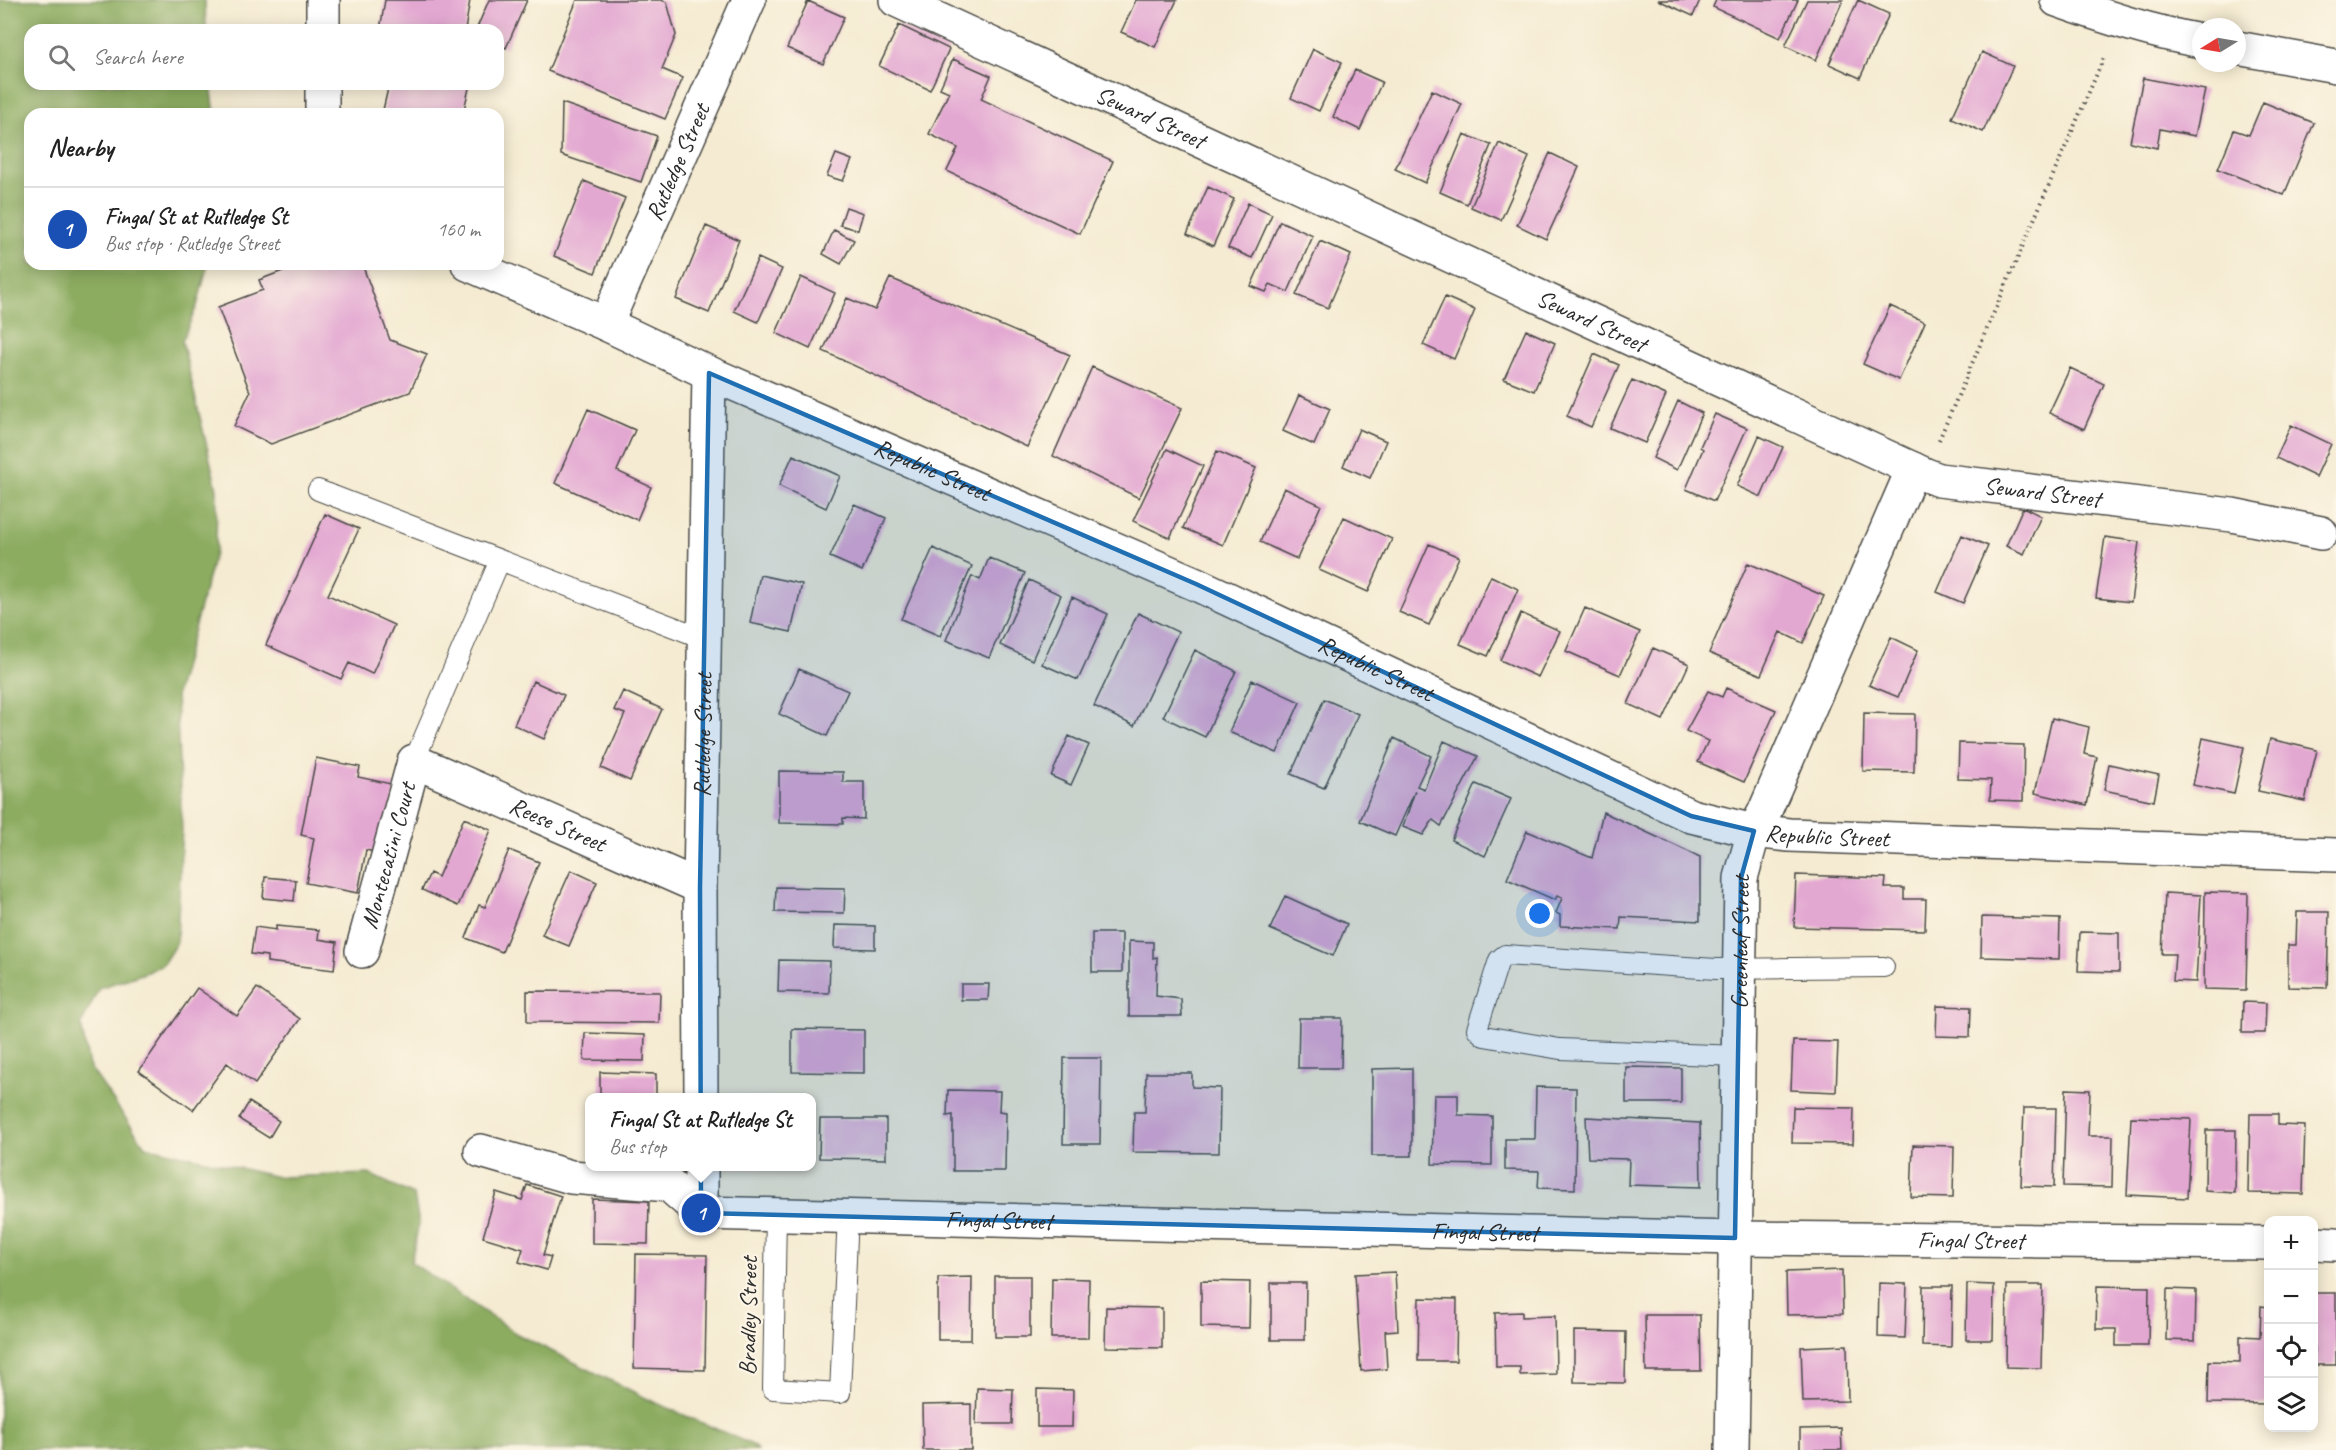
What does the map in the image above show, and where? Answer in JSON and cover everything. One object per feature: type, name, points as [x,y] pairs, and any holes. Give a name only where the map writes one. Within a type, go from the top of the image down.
[{"type":"street","points":[[322,24],[323,0]]},
{"type":"street","name":"Rutledge Street","points":[[606,324],[749,0]]},
{"type":"street","name":"Seward Street","points":[[896,0],[1924,460],[1939,480],[2232,515],[2321,533]]},
{"type":"street","points":[[2057,0],[2114,10],[2165,35],[2192,40]]},
{"type":"street","points":[[2246,50],[2336,66]]},
{"type":"street","points":[[321,108],[322,90]]},
{"type":"street","name":"Republic Street","points":[[482,270],[606,324],[709,373],[1196,584],[1691,816],[1754,831],[1789,836],[2336,855]]},
{"type":"street","name":"Rutledge Street","points":[[701,1093],[700,887],[709,373]]},
{"type":"street","name":"Greenleaf Street","points":[[1732,1450],[1741,878],[1754,831],[1924,460]]},
{"type":"street","name":"Reese Street","points":[[414,761],[700,887]]},
{"type":"street","name":"Montecatini Court","points":[[362,951],[414,761]]},
{"type":"street","points":[[481,1151],[570,1177],[669,1185],[701,1213]]},
{"type":"street","points":[[701,1171],[701,1213]]},
{"type":"street","name":"Fingal Street","points":[[701,1213],[1735,1238],[2264,1243]]},
{"type":"street","points":[[2318,1243],[2336,1244]]},
{"type":"lane","points":[[318,490],[705,639]]},
{"type":"lane","points":[[414,761],[500,560]]},
{"type":"lane","points":[[1738,1056],[1560,1049],[1484,1036],[1477,1029],[1499,960],[1505,955],[1739,970],[1884,967]]},
{"type":"lane","name":"Bradley Street","points":[[776,1214],[772,1389],[840,1393],[848,1215]]},
{"type":"path","points":[[1924,460],[2105,55]]},
{"type":"highlighted area","points":[[709,373],[1196,584],[1691,816],[1754,831],[1741,878],[1735,1238],[701,1213],[700,887]]},
{"type":"green space","points":[[0,0],[205,0],[206,24],[24,24],[24,90],[212,90],[214,108],[24,108],[24,270],[206,270],[197,306],[182,341],[217,489],[216,549],[176,694],[182,828],[177,942],[163,964],[145,973],[99,988],[81,1025],[89,1066],[145,1146],[278,1177],[369,1174],[414,1195],[419,1223],[411,1262],[517,1334],[654,1402],[753,1445],[757,1450],[0,1450]]},
{"type":"building","points":[[385,0],[470,0],[466,24],[381,24]]},
{"type":"building","points":[[489,0],[527,0],[506,48],[504,47],[504,24],[479,24]]},
{"type":"building","points":[[577,0],[661,0],[667,2],[676,35],[662,69],[683,78],[665,119],[548,71]]},
{"type":"building","points":[[1136,0],[1177,0],[1155,47],[1121,32]]},
{"type":"building","points":[[1658,0],[1700,0],[1693,16]]},
{"type":"building","points":[[1716,0],[1798,0],[1780,38],[1713,7]]},
{"type":"building","points":[[1807,0],[1843,0],[1816,60],[1785,46]]},
{"type":"building","points":[[1858,0],[1889,14],[1860,78],[1829,64]]},
{"type":"building","points":[[808,1],[844,17],[823,64],[787,48]]},
{"type":"building","points":[[899,25],[949,49],[930,90],[879,66]]},
{"type":"building","points":[[1313,49],[1342,62],[1319,111],[1291,98]]},
{"type":"building","points":[[1982,52],[2013,66],[1983,132],[1952,118]]},
{"type":"building","points":[[953,59],[991,76],[981,99],[1113,161],[1080,234],[947,171],[958,148],[929,134],[949,92],[940,88]]},
{"type":"building","points":[[1355,70],[1382,82],[1360,130],[1333,117]]},
{"type":"building","points":[[2143,78],[2205,90],[2195,136],[2160,129],[2157,148],[2130,142]]},
{"type":"building","points":[[388,90],[469,90],[464,108],[383,108]]},
{"type":"building","points":[[1432,90],[1462,104],[1425,183],[1395,169]]},
{"type":"building","points":[[2263,102],[2314,123],[2284,195],[2218,169],[2234,130],[2249,135]]},
{"type":"building","points":[[562,103],[657,136],[641,182],[561,155]]},
{"type":"building","points":[[1464,134],[1491,145],[1467,204],[1440,192]]},
{"type":"building","points":[[1499,143],[1529,157],[1501,220],[1471,207]]},
{"type":"building","points":[[1550,153],[1579,167],[1546,239],[1517,225]]},
{"type":"building","points":[[836,154],[852,160],[843,181],[827,176]]},
{"type":"building","points":[[584,181],[625,198],[595,273],[554,256]]},
{"type":"building","points":[[1208,187],[1234,199],[1213,246],[1187,234]]},
{"type":"building","points":[[1248,203],[1272,214],[1252,258],[1228,248]]},
{"type":"building","points":[[846,207],[863,213],[858,230],[840,225]]},
{"type":"building","points":[[1280,221],[1313,236],[1288,292],[1270,284],[1266,292],[1251,286]]},
{"type":"building","points":[[706,226],[739,240],[709,313],[676,299]]},
{"type":"building","points":[[834,230],[854,240],[841,264],[823,254]]},
{"type":"building","points":[[1320,241],[1351,255],[1328,308],[1296,295]]},
{"type":"building","points":[[758,258],[782,269],[758,322],[734,311]]},
{"type":"building","points":[[285,270],[364,270],[390,340],[427,354],[410,392],[271,444],[234,426],[250,392],[218,307],[263,290],[259,280]]},
{"type":"building","points":[[801,277],[835,293],[810,349],[776,333]]},
{"type":"building","points":[[890,278],[1070,355],[1027,447],[823,351],[847,298],[875,310]]},
{"type":"building","points":[[1445,297],[1475,310],[1454,359],[1423,345]]},
{"type":"building","points":[[1890,306],[1925,322],[1899,380],[1863,364]]},
{"type":"building","points":[[1526,330],[1555,343],[1534,391],[1504,379]]},
{"type":"building","points":[[1594,354],[1619,365],[1591,427],[1567,416]]},
{"type":"building","points":[[1092,367],[1182,408],[1139,498],[1053,456]]},
{"type":"building","points":[[2070,368],[2104,384],[2084,429],[2049,413]]},
{"type":"building","points":[[1632,380],[1666,395],[1645,443],[1610,428]]},
{"type":"building","points":[[1299,395],[1330,409],[1314,445],[1283,431]]},
{"type":"building","points":[[1678,401],[1702,413],[1677,470],[1653,458]]},
{"type":"building","points":[[588,409],[635,430],[617,471],[651,487],[637,520],[555,483]]},
{"type":"building","points":[[1715,414],[1747,428],[1714,501],[1686,489],[1703,449],[1700,447]]},
{"type":"building","points":[[2291,425],[2331,444],[2316,477],[2276,458]]},
{"type":"building","points":[[1359,429],[1386,441],[1370,478],[1343,466]]},
{"type":"building","points":[[1759,436],[1783,447],[1761,497],[1737,486]]},
{"type":"building","points":[[1167,449],[1203,466],[1170,538],[1133,521]]},
{"type":"building","points":[[1217,451],[1256,468],[1223,545],[1183,528]]},
{"type":"building","points":[[793,455],[840,476],[826,508],[779,486]]},
{"type":"building","points":[[1284,488],[1321,505],[1297,559],[1260,542]]},
{"type":"building","points":[[854,504],[886,518],[862,571],[830,557]]},
{"type":"building","points":[[2023,507],[2041,516],[2024,554],[2006,546]]},
{"type":"building","points":[[325,514],[359,529],[328,595],[394,625],[372,674],[349,663],[341,679],[266,645]]},
{"type":"building","points":[[1344,517],[1392,539],[1368,592],[1319,570]]},
{"type":"building","points":[[1962,535],[1988,546],[1963,603],[1937,592]]},
{"type":"building","points":[[2105,537],[2139,542],[2131,602],[2096,598]]},
{"type":"building","points":[[1429,544],[1459,557],[1429,625],[1399,612]]},
{"type":"building","points":[[933,548],[972,566],[940,636],[901,619]]},
{"type":"building","points":[[989,558],[1025,573],[989,658],[946,640],[972,576],[980,580]]},
{"type":"building","points":[[1748,563],[1824,596],[1803,643],[1780,632],[1761,675],[1709,653]]},
{"type":"building","points":[[760,575],[802,584],[791,632],[750,623]]},
{"type":"building","points":[[1491,576],[1518,589],[1488,656],[1460,644]]},
{"type":"building","points":[[1029,580],[1061,595],[1032,660],[1000,645]]},
{"type":"building","points":[[1072,597],[1108,614],[1078,680],[1042,664]]},
{"type":"building","points":[[1585,608],[1640,632],[1620,675],[1566,651]]},
{"type":"building","points":[[1138,613],[1178,632],[1134,726],[1094,706]]},
{"type":"building","points":[[1521,613],[1560,631],[1538,677],[1500,660]]},
{"type":"building","points":[[1891,637],[1918,650],[1898,697],[1869,685]]},
{"type":"building","points":[[1653,648],[1689,664],[1663,720],[1628,704]]},
{"type":"building","points":[[1195,650],[1236,671],[1205,737],[1163,717]]},
{"type":"building","points":[[799,669],[848,691],[827,736],[779,714]]},
{"type":"building","points":[[1252,680],[1300,702],[1277,753],[1229,732]]},
{"type":"building","points":[[533,681],[564,695],[544,739],[514,725]]},
{"type":"building","points":[[1726,688],[1776,710],[1744,782],[1698,762],[1708,741],[1686,731],[1708,691],[1722,697]]},
{"type":"building","points":[[623,691],[662,709],[630,781],[601,768],[625,714],[614,710]]},
{"type":"building","points":[[1324,699],[1358,714],[1324,788],[1291,774]]},
{"type":"building","points":[[1864,713],[1915,714],[1914,772],[1863,771]]},
{"type":"building","points":[[2052,718],[2089,727],[2084,754],[2097,757],[2087,805],[2035,793]]},
{"type":"building","points":[[1069,736],[1089,745],[1071,785],[1051,776]]},
{"type":"building","points":[[1394,738],[1431,756],[1417,786],[1424,789],[1444,741],[1478,756],[1441,826],[1433,820],[1423,835],[1403,827],[1415,791],[1395,836],[1360,821]]},
{"type":"building","points":[[2203,738],[2244,747],[2234,794],[2193,785]]},
{"type":"building","points":[[2270,739],[2317,750],[2305,801],[2258,791]]},
{"type":"building","points":[[1959,743],[2024,745],[2023,801],[1990,800],[1991,780],[1958,779]]},
{"type":"building","points":[[316,758],[360,767],[358,777],[396,785],[382,854],[366,850],[358,893],[306,883],[314,838],[301,835]]},
{"type":"building","points":[[2109,764],[2159,775],[2154,801],[2104,790]]},
{"type":"building","points":[[779,771],[843,772],[843,782],[864,782],[864,819],[843,818],[843,824],[779,823]]},
{"type":"building","points":[[1476,784],[1511,799],[1485,856],[1451,840]]},
{"type":"building","points":[[1603,812],[1700,857],[1700,921],[1621,917],[1620,929],[1560,926],[1560,915],[1556,913],[1562,898],[1557,896],[1555,900],[1507,879],[1527,831],[1592,858]]},
{"type":"building","points":[[464,818],[491,830],[458,906],[422,890],[430,873],[438,877]]},
{"type":"building","points":[[509,850],[539,862],[502,952],[466,938],[479,905],[485,907]]},
{"type":"building","points":[[571,870],[597,882],[569,946],[542,935]]},
{"type":"building","points":[[1796,875],[1886,878],[1885,888],[1904,888],[1904,899],[1926,899],[1925,930],[1794,927]]},
{"type":"building","points":[[265,877],[296,880],[294,901],[263,898]]},
{"type":"building","points":[[776,887],[845,888],[844,913],[775,912]]},
{"type":"building","points":[[2205,892],[2248,893],[2246,990],[2204,989]]},
{"type":"building","points":[[2165,893],[2201,895],[2196,982],[2173,981],[2175,954],[2162,954]]},
{"type":"building","points":[[1285,896],[1347,924],[1333,956],[1270,929]]},
{"type":"building","points":[[2297,912],[2329,912],[2327,988],[2288,987],[2288,945],[2296,945]]},
{"type":"building","points":[[1982,917],[2060,919],[2059,959],[1981,957]]},
{"type":"building","points":[[835,925],[875,926],[875,949],[834,948]]},
{"type":"building","points":[[276,926],[319,930],[318,939],[337,942],[334,970],[267,962],[267,956],[251,954],[255,927],[276,930]]},
{"type":"building","points":[[2080,932],[2119,933],[2119,972],[2078,971]]},
{"type":"building","points":[[1092,933],[1122,933],[1122,972],[1092,972]]},
{"type":"building","points":[[1129,941],[1153,942],[1153,958],[1157,957],[1156,996],[1181,999],[1182,1016],[1129,1016]]},
{"type":"building","points":[[779,960],[830,961],[829,993],[778,992]]},
{"type":"building","points":[[961,984],[989,984],[988,1000],[961,1000]]},
{"type":"building","points":[[197,988],[237,1016],[257,988],[300,1019],[255,1084],[227,1063],[193,1110],[139,1071]]},
{"type":"building","points":[[527,991],[660,992],[659,1023],[527,1022]]},
{"type":"building","points":[[2243,1002],[2266,1003],[2265,1033],[2242,1033]]},
{"type":"building","points":[[1937,1006],[1971,1007],[1970,1037],[1936,1036]]},
{"type":"building","points":[[1299,1018],[1342,1018],[1341,1068],[1298,1068]]},
{"type":"building","points":[[792,1029],[864,1030],[864,1073],[792,1072]]},
{"type":"building","points":[[585,1033],[645,1035],[644,1061],[584,1060]]},
{"type":"building","points":[[1793,1041],[1838,1042],[1836,1092],[1791,1090]]},
{"type":"building","points":[[1064,1058],[1101,1058],[1100,1144],[1063,1144]]},
{"type":"building","points":[[1626,1067],[1681,1068],[1681,1103],[1626,1103]]},
{"type":"building","points":[[1412,1068],[1412,1156],[1372,1156],[1372,1069]]},
{"type":"building","points":[[600,1072],[656,1074],[656,1093],[600,1093]]},
{"type":"building","points":[[1146,1073],[1192,1073],[1192,1087],[1220,1088],[1219,1153],[1133,1152],[1134,1112],[1145,1112]]},
{"type":"building","points":[[1536,1087],[1576,1088],[1575,1189],[1538,1188],[1539,1171],[1505,1170],[1505,1139],[1535,1139]]},
{"type":"building","points":[[2066,1089],[2090,1090],[2088,1136],[2113,1136],[2112,1187],[2063,1186]]},
{"type":"building","points":[[948,1090],[1000,1091],[999,1111],[1006,1112],[1005,1171],[953,1171],[953,1115],[947,1116]]},
{"type":"building","points":[[1434,1095],[1458,1095],[1458,1115],[1492,1116],[1492,1165],[1432,1164]]},
{"type":"building","points":[[249,1102],[279,1121],[269,1138],[239,1119]]},
{"type":"building","points":[[1793,1107],[1854,1108],[1853,1144],[1792,1143]]},
{"type":"building","points":[[2024,1108],[2056,1108],[2054,1187],[2021,1186]]},
{"type":"building","points":[[2250,1114],[2278,1114],[2278,1125],[2305,1126],[2303,1194],[2248,1193]]},
{"type":"building","points":[[1586,1117],[1700,1123],[1701,1187],[1628,1185],[1629,1159],[1588,1158]]},
{"type":"building","points":[[2131,1117],[2191,1119],[2187,1198],[2127,1195]]},
{"type":"building","points":[[820,1119],[886,1119],[886,1159],[819,1158]]},
{"type":"building","points":[[2206,1130],[2236,1130],[2235,1193],[2205,1191]]},
{"type":"building","points":[[1913,1145],[1954,1146],[1953,1198],[1911,1197]]},
{"type":"building","points":[[527,1185],[561,1196],[543,1255],[551,1257],[547,1270],[519,1262],[523,1249],[483,1237],[496,1192],[522,1200]]},
{"type":"building","points":[[592,1199],[649,1201],[648,1244],[592,1243]]},
{"type":"building","points":[[636,1254],[707,1255],[705,1370],[634,1368]]},
{"type":"building","points":[[1842,1270],[1843,1314],[1787,1315],[1786,1272]]},
{"type":"building","points":[[1395,1272],[1398,1330],[1385,1331],[1387,1369],[1361,1371],[1355,1274]]},
{"type":"building","points":[[995,1276],[1030,1276],[1030,1337],[995,1337]]},
{"type":"building","points":[[972,1277],[971,1340],[938,1340],[938,1278]]},
{"type":"building","points":[[1052,1278],[1089,1279],[1088,1338],[1051,1338]]},
{"type":"building","points":[[1201,1281],[1250,1282],[1249,1328],[1201,1327]]},
{"type":"building","points":[[1271,1283],[1306,1283],[1305,1340],[1271,1340]]},
{"type":"building","points":[[1879,1283],[1907,1284],[1905,1338],[1878,1337]]},
{"type":"building","points":[[1967,1284],[1994,1285],[1993,1340],[1966,1340]]},
{"type":"building","points":[[2007,1285],[2043,1285],[2041,1368],[2006,1367]]},
{"type":"building","points":[[1923,1286],[1952,1286],[1951,1347],[1922,1346]]},
{"type":"building","points":[[2097,1286],[2149,1287],[2148,1346],[2116,1346],[2116,1329],[2096,1329]]},
{"type":"building","points":[[2167,1289],[2196,1290],[2195,1341],[2166,1340]]},
{"type":"building","points":[[2318,1293],[2336,1293],[2336,1365],[2318,1365]]},
{"type":"building","points":[[1419,1298],[1457,1299],[1456,1361],[1418,1361]]},
{"type":"building","points":[[2261,1306],[2264,1306],[2264,1404],[2208,1403],[2209,1361],[2240,1362],[2240,1336],[2260,1337]]},
{"type":"building","points":[[1106,1307],[1162,1308],[1162,1348],[1105,1347]]},
{"type":"building","points":[[1522,1312],[1522,1317],[1555,1316],[1556,1374],[1520,1375],[1520,1367],[1496,1367],[1495,1313]]},
{"type":"building","points":[[1645,1315],[1700,1315],[1701,1371],[1646,1371]]},
{"type":"building","points":[[1574,1331],[1626,1332],[1625,1383],[1574,1382]]},
{"type":"building","points":[[1847,1345],[1848,1401],[1803,1402],[1801,1347]]},
{"type":"building","points":[[977,1388],[1013,1389],[1012,1424],[976,1424]]},
{"type":"building","points":[[1037,1389],[1073,1390],[1072,1427],[1037,1427]]},
{"type":"building","points":[[971,1404],[971,1450],[923,1450],[922,1405]]},
{"type":"building","points":[[1841,1428],[1842,1450],[1800,1450],[1800,1429]]},
{"type":"place","name":"Fingal St at Rutledge St","points":[[701,1213]]}]
